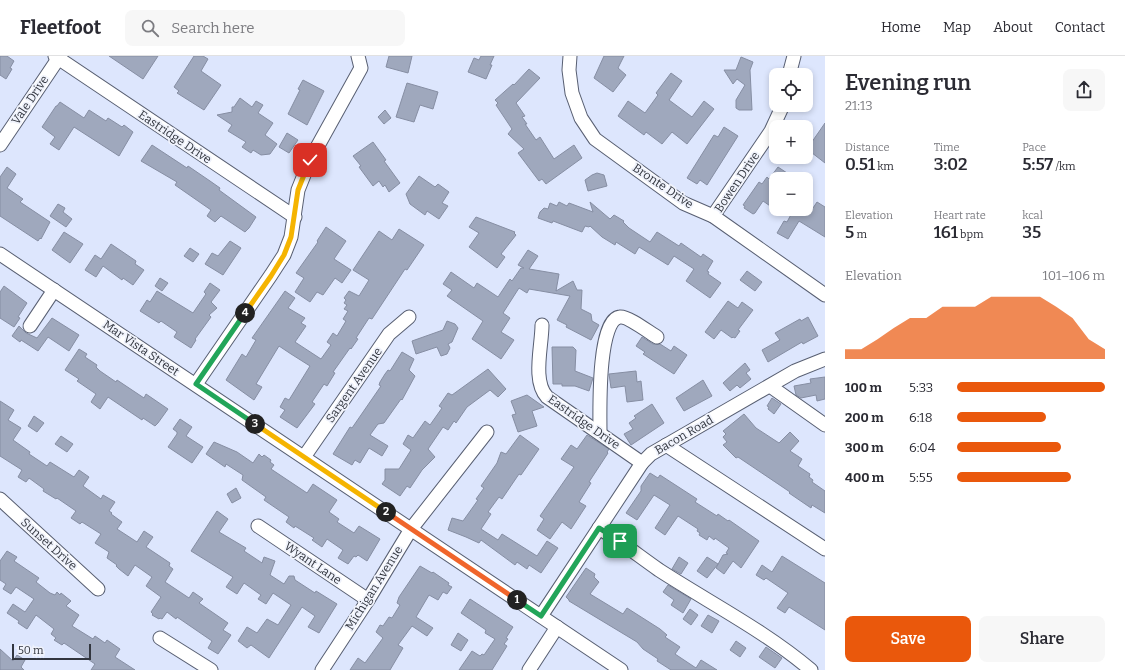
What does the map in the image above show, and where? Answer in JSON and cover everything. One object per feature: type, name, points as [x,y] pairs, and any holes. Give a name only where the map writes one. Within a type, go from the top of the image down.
[{"type":"street","points":[[196,384],[284,255],[291,237],[298,190],[310,160],[361,68],[358,56]]},
{"type":"street","name":"Bronte Drive","points":[[570,56],[569,70],[572,94],[581,118],[595,139],[683,203],[713,216],[825,295]]},
{"type":"street","points":[[791,68],[794,56]]},
{"type":"street","name":"Eastridge Drive","points":[[58,57],[295,217]]},
{"type":"street","name":"Vale Drive","points":[[0,145],[58,57]]},
{"type":"street","name":"Bowen Drive","points":[[713,216],[771,131],[780,112]]},
{"type":"street","name":"Mar Vista Street","points":[[0,254],[621,670]]},
{"type":"street","points":[[30,326],[54,290]]},
{"type":"street","name":"Sargent Avenue","points":[[304,457],[389,334],[409,317]]},
{"type":"street","points":[[600,433],[602,360],[608,330],[612,321],[616,318],[625,318],[657,337]]},
{"type":"street","name":"Eastridge Drive","points":[[542,325],[538,379],[541,391],[547,397],[642,463]]},
{"type":"street","name":"Bacon Road","points":[[541,616],[642,463],[651,454],[795,371],[825,359]]},
{"type":"street","points":[[770,386],[825,425]]},
{"type":"street","name":"Michigan Avenue","points":[[322,670],[368,600],[411,529],[487,432]]},
{"type":"street","points":[[666,445],[825,549]]},
{"type":"street","name":"Sunset Drive","points":[[0,499],[98,589]]},
{"type":"street","name":"Wyant Lane","points":[[258,526],[368,600]]},
{"type":"street","points":[[599,528],[658,569],[754,629],[811,670]]},
{"type":"street","points":[[529,670],[558,627]]},
{"type":"street","points":[[160,638],[211,670]]},
{"type":"building","points":[[0,56],[7,56],[14,61],[10,68],[12,69],[6,79],[0,75]]},
{"type":"building","points":[[109,56],[158,56],[143,79]]},
{"type":"building","points":[[194,56],[203,56],[208,59],[201,71],[221,85],[204,110],[177,93],[179,91],[174,87]]},
{"type":"building","points":[[389,56],[412,56],[408,73],[386,67]]},
{"type":"building","points":[[481,56],[494,56],[486,79],[468,72],[474,58],[479,60]]},
{"type":"building","points":[[604,56],[624,56],[618,68],[626,75],[613,92],[594,78]]},
{"type":"building","points":[[741,57],[753,62],[750,70],[752,110],[739,110],[736,108],[736,100],[745,85],[737,79],[733,84],[724,70],[736,70]]},
{"type":"building","points":[[529,69],[540,78],[516,103],[525,116],[522,117],[527,124],[525,124],[536,140],[540,137],[554,159],[574,145],[582,158],[546,184],[542,179],[539,181],[518,153],[524,149],[508,134],[512,129],[496,105],[498,103],[495,100],[513,84],[514,85]]},
{"type":"building","points":[[671,73],[682,81],[669,100],[692,117],[704,101],[714,109],[687,144],[672,132],[662,144],[646,132],[644,135],[618,116],[628,101],[645,113],[658,95],[656,93]]},
{"type":"building","points":[[303,80],[324,91],[307,125],[288,114],[300,90],[298,89]]},
{"type":"building","points":[[407,83],[438,92],[433,109],[420,105],[414,122],[396,117]]},
{"type":"building","points":[[240,98],[252,107],[256,101],[263,105],[258,113],[273,123],[265,135],[277,144],[270,154],[261,155],[253,150],[251,153],[242,147],[246,142],[228,131],[232,125],[217,115],[232,112],[232,107],[234,107]]},
{"type":"building","points":[[60,102],[84,118],[89,110],[106,121],[108,118],[122,127],[124,125],[133,132],[119,156],[74,127],[59,150],[50,144],[55,137],[42,127]]},
{"type":"building","points":[[385,110],[391,118],[384,124],[378,117]]},
{"type":"building","points":[[825,123],[825,163],[813,154],[813,140]]},
{"type":"building","points":[[724,127],[738,136],[707,185],[700,180],[697,184],[687,178],[714,135],[718,137]]},
{"type":"building","points":[[287,133],[298,140],[289,153],[279,147]]},
{"type":"building","points":[[373,142],[386,160],[384,161],[400,183],[389,192],[385,185],[383,187],[379,181],[373,186],[353,156]]},
{"type":"building","points":[[152,145],[210,181],[220,188],[219,190],[256,217],[249,228],[245,232],[221,216],[215,222],[207,216],[211,210],[175,185],[177,182],[141,161]]},
{"type":"building","points":[[7,167],[16,174],[7,188],[23,199],[20,202],[50,222],[41,239],[40,238],[38,241],[0,216],[0,177]]},
{"type":"building","points":[[778,167],[786,172],[774,172]]},
{"type":"building","points":[[597,173],[604,175],[607,186],[588,191],[585,180]]},
{"type":"building","points":[[419,176],[435,187],[438,184],[449,192],[442,203],[448,206],[439,219],[427,211],[425,215],[410,204],[406,194]]},
{"type":"building","points":[[767,177],[769,179],[769,205],[763,201],[753,214],[744,208],[745,206],[743,205],[759,182],[762,184]]},
{"type":"building","points":[[559,202],[567,206],[569,203],[593,212],[590,202],[610,219],[614,215],[624,221],[623,222],[629,228],[650,242],[657,232],[679,246],[681,243],[701,257],[703,254],[713,261],[707,271],[709,272],[708,274],[721,283],[710,298],[686,281],[694,269],[674,256],[668,265],[639,247],[635,254],[616,242],[615,245],[602,237],[590,226],[585,226],[582,232],[553,221],[552,223],[538,218],[540,212],[544,208],[548,209],[550,203],[557,206]]},
{"type":"building","points":[[817,202],[825,207],[825,237],[799,221],[788,239],[777,233],[784,221],[787,222],[790,216],[813,216],[813,208]]},
{"type":"building","points":[[58,204],[65,208],[63,212],[72,219],[66,227],[50,216]]},
{"type":"building","points":[[476,217],[515,232],[514,233],[516,235],[501,254],[505,257],[497,268],[469,247],[479,233],[469,227]]},
{"type":"building","points":[[326,227],[346,241],[334,259],[351,270],[342,283],[335,278],[323,295],[317,292],[310,302],[295,292],[304,278],[296,273],[318,242],[317,241]]},
{"type":"building","points":[[399,229],[424,245],[407,270],[405,269],[372,319],[369,318],[356,338],[358,339],[333,372],[335,373],[327,386],[324,384],[312,402],[315,404],[297,428],[280,417],[285,410],[280,407],[285,398],[289,400],[310,366],[279,346],[256,384],[262,387],[254,400],[226,380],[242,354],[246,357],[256,340],[252,338],[285,291],[295,298],[288,308],[305,318],[301,323],[306,326],[295,342],[321,359],[331,345],[327,342],[333,333],[337,336],[346,321],[343,319],[348,311],[344,309],[347,305],[344,303],[346,300],[344,298],[349,291],[359,296],[369,280],[353,270],[379,231],[392,240]]},
{"type":"building","points":[[64,232],[83,244],[70,263],[52,250]]},
{"type":"building","points":[[230,241],[241,248],[223,275],[205,264],[212,253],[218,256]]},
{"type":"building","points":[[111,244],[136,261],[135,264],[144,270],[133,285],[123,278],[122,280],[103,266],[96,277],[85,270],[95,255],[101,259]]},
{"type":"building","points":[[190,248],[199,254],[193,262],[184,256]]},
{"type":"building","points":[[528,250],[538,256],[529,269],[559,274],[556,291],[573,281],[577,290],[582,290],[581,309],[591,314],[592,321],[599,325],[591,340],[566,327],[567,325],[557,320],[570,296],[529,289],[527,293],[519,288],[503,313],[510,318],[501,332],[514,340],[501,359],[472,339],[483,321],[447,296],[452,290],[443,284],[451,272],[474,288],[477,283],[498,297],[510,279],[512,281],[521,268],[524,268],[518,265]]},
{"type":"building","points":[[747,271],[762,282],[755,291],[740,280]]},
{"type":"building","points":[[160,278],[168,283],[162,291],[155,286]]},
{"type":"building","points":[[210,283],[220,290],[211,302],[217,308],[209,315],[211,317],[195,339],[196,340],[191,348],[174,337],[177,332],[161,321],[159,323],[140,311],[147,300],[150,302],[157,291],[193,313],[206,294],[204,292]]},
{"type":"building","points":[[4,286],[27,303],[18,317],[20,318],[14,327],[0,318],[0,292]]},
{"type":"building","points":[[728,301],[738,308],[742,302],[753,310],[738,330],[740,331],[735,338],[732,338],[721,330],[714,339],[705,332]]},
{"type":"building","points":[[808,317],[818,336],[803,344],[802,342],[768,362],[762,350],[780,340],[775,333],[800,319],[801,321]]},
{"type":"building","points":[[52,318],[79,335],[69,351],[48,337],[38,351],[12,336],[19,326],[26,333],[37,338]]},
{"type":"building","points":[[447,321],[455,324],[458,328],[452,342],[448,344],[450,348],[447,354],[441,356],[437,347],[416,354],[412,341],[443,330]]},
{"type":"building","points":[[642,337],[653,344],[660,344],[671,351],[674,346],[687,355],[674,374],[643,354],[645,352],[636,346]]},
{"type":"building","points":[[552,347],[573,347],[576,350],[575,371],[593,378],[589,391],[575,386],[553,384]]},
{"type":"building","points":[[79,349],[87,354],[85,357],[97,365],[96,367],[100,371],[116,382],[117,380],[144,398],[146,394],[168,409],[158,423],[155,426],[143,418],[142,420],[108,397],[100,409],[91,402],[96,394],[77,381],[79,379],[65,370]]},
{"type":"building","points":[[402,352],[414,359],[409,370],[415,376],[402,400],[401,399],[384,423],[378,424],[370,435],[388,446],[382,456],[369,448],[360,463],[355,460],[352,465],[333,454],[350,427],[352,428],[381,386],[379,385],[380,382],[385,374],[388,370],[390,371]]},
{"type":"building","points":[[745,363],[750,370],[746,373],[751,379],[740,388],[737,385],[730,391],[723,383]]},
{"type":"building","points":[[488,369],[506,389],[498,397],[490,390],[467,407],[456,423],[454,421],[448,430],[443,427],[428,449],[435,457],[422,470],[410,488],[407,486],[400,496],[382,484],[385,480],[385,469],[399,469],[411,450],[403,444],[408,435],[413,438],[425,421],[430,425],[442,408],[439,406],[448,393],[452,395]]},
{"type":"building","points":[[636,371],[637,382],[641,381],[643,400],[627,402],[625,386],[611,388],[609,374]]},
{"type":"building","points":[[825,377],[825,399],[817,401],[816,395],[801,398],[796,395],[794,386],[811,383],[810,379]]},
{"type":"building","points":[[703,380],[712,396],[684,411],[676,398]]},
{"type":"building","points":[[527,395],[544,407],[532,411],[537,426],[518,432],[512,415],[516,414],[511,401]]},
{"type":"building","points":[[772,398],[781,404],[774,414],[768,409],[769,407],[767,406]]},
{"type":"building","points":[[0,401],[14,410],[8,420],[21,428],[13,440],[30,452],[29,454],[47,466],[50,462],[74,477],[79,470],[89,477],[83,486],[101,499],[103,495],[115,502],[109,511],[122,522],[117,529],[137,542],[144,531],[153,537],[146,547],[170,563],[169,566],[173,569],[165,582],[189,598],[193,592],[203,599],[199,603],[228,623],[223,630],[231,635],[218,654],[208,648],[212,641],[177,617],[176,619],[167,612],[162,619],[152,615],[153,614],[151,612],[161,597],[146,586],[152,577],[135,565],[128,576],[107,558],[109,552],[95,543],[101,534],[82,522],[80,524],[71,518],[76,511],[57,498],[56,499],[43,491],[44,489],[29,478],[26,482],[18,477],[22,470],[0,456]]},
{"type":"building","points":[[652,404],[664,423],[631,445],[624,434],[633,429],[629,423],[636,418],[634,416]]},
{"type":"building","points":[[744,414],[756,428],[779,443],[790,432],[799,441],[790,451],[802,459],[798,466],[810,474],[809,477],[813,480],[812,482],[825,491],[825,513],[812,505],[811,508],[738,457],[736,458],[723,445],[727,442],[723,437],[726,434],[723,431]]},
{"type":"building","points":[[34,416],[44,423],[37,432],[28,426]]},
{"type":"building","points":[[180,419],[192,427],[186,436],[203,447],[192,463],[168,447],[177,434],[177,432],[173,429]]},
{"type":"building","points":[[520,435],[539,449],[521,475],[519,474],[502,499],[499,497],[488,512],[491,514],[481,529],[498,540],[502,534],[537,556],[547,541],[558,548],[541,573],[529,565],[527,569],[517,562],[515,565],[481,540],[479,543],[448,530],[452,518],[463,521],[478,500],[476,499],[484,488],[481,486],[497,463],[501,452],[506,454]]},
{"type":"building","points":[[587,435],[609,449],[607,452],[608,453],[589,482],[591,483],[579,502],[586,506],[571,529],[562,522],[550,539],[537,530],[544,519],[540,516],[574,467],[561,459],[571,445],[577,449]]},
{"type":"building","points":[[61,436],[73,444],[67,452],[55,444]]},
{"type":"building","points":[[214,442],[237,452],[253,463],[259,454],[262,457],[264,455],[271,460],[270,462],[274,465],[271,469],[307,493],[313,484],[337,500],[329,512],[339,519],[337,522],[354,533],[359,526],[380,539],[367,561],[358,555],[356,557],[354,556],[348,564],[338,558],[343,550],[327,539],[322,547],[312,540],[314,538],[295,526],[294,528],[286,522],[289,517],[264,500],[266,497],[242,480],[243,475],[226,464],[225,467],[206,454]]},
{"type":"building","points":[[650,473],[658,478],[660,475],[697,499],[695,502],[717,516],[718,514],[728,521],[729,520],[759,541],[741,568],[733,561],[724,574],[716,568],[723,555],[728,554],[726,553],[729,548],[715,538],[714,540],[709,536],[707,540],[699,535],[700,533],[697,531],[698,529],[678,516],[665,535],[655,528],[670,505],[654,495],[637,520],[626,513],[641,491],[641,486]]},
{"type":"building","points":[[236,488],[241,498],[232,503],[227,494]]},
{"type":"building","points":[[217,511],[228,519],[219,532],[246,548],[244,551],[262,563],[264,557],[275,561],[270,575],[284,584],[289,576],[294,576],[295,580],[315,593],[316,591],[337,604],[319,633],[308,627],[315,616],[302,607],[269,658],[251,645],[247,648],[238,641],[247,627],[257,633],[267,619],[278,625],[291,605],[273,593],[266,604],[258,599],[261,595],[244,583],[237,594],[226,587],[233,577],[191,551]]},
{"type":"building","points":[[7,551],[17,557],[14,561],[39,578],[36,582],[50,593],[55,595],[57,592],[60,595],[61,593],[71,601],[66,606],[79,615],[72,626],[93,639],[95,636],[105,643],[107,640],[120,649],[115,657],[135,670],[91,670],[95,664],[64,643],[62,645],[54,640],[56,638],[51,634],[54,629],[36,615],[27,629],[18,623],[19,621],[7,613],[13,604],[25,612],[34,599],[16,587],[11,594],[3,589],[6,584],[0,580],[0,561]]},
{"type":"building","points":[[782,556],[825,583],[825,630],[789,607],[785,613],[777,608],[788,593],[766,578],[764,580],[756,575],[762,565],[772,572]]},
{"type":"building","points":[[679,557],[688,563],[681,574],[672,569]]},
{"type":"building","points":[[707,557],[718,564],[707,578],[697,571]]},
{"type":"building","points":[[420,566],[432,573],[433,572],[449,583],[448,585],[452,587],[447,594],[443,592],[438,600],[429,595],[416,617],[433,628],[427,636],[412,626],[398,645],[403,648],[390,670],[350,670],[358,658],[365,663],[383,638],[376,632],[380,625],[383,626],[389,617],[392,618],[400,605],[397,603],[399,597]]},
{"type":"building","points":[[586,568],[595,574],[594,577],[599,582],[590,594],[623,614],[627,608],[660,629],[667,635],[665,637],[680,647],[675,654],[696,668],[701,660],[717,670],[671,670],[657,661],[658,659],[643,649],[637,642],[569,601],[566,597]]},
{"type":"building","points":[[668,585],[691,599],[683,613],[671,605],[674,600],[663,592]]},
{"type":"building","points":[[470,599],[513,627],[504,644],[507,646],[492,670],[459,670],[472,651],[480,656],[482,654],[484,655],[495,639],[485,633],[486,630],[461,613]]},
{"type":"building","points":[[690,609],[698,615],[691,625],[683,619]]},
{"type":"building","points":[[708,615],[719,621],[712,633],[701,626]]},
{"type":"building","points":[[458,633],[468,640],[461,651],[451,645]]},
{"type":"building","points":[[736,641],[746,648],[740,657],[730,650]]},
{"type":"building","points":[[766,647],[782,658],[775,668],[759,657]]},
{"type":"building","points":[[0,649],[13,661],[17,655],[25,660],[21,667],[24,670],[0,670]]},
{"type":"route","points":[[310,160],[298,190],[291,237],[284,255],[196,384],[541,616],[599,528],[620,541]]}]
